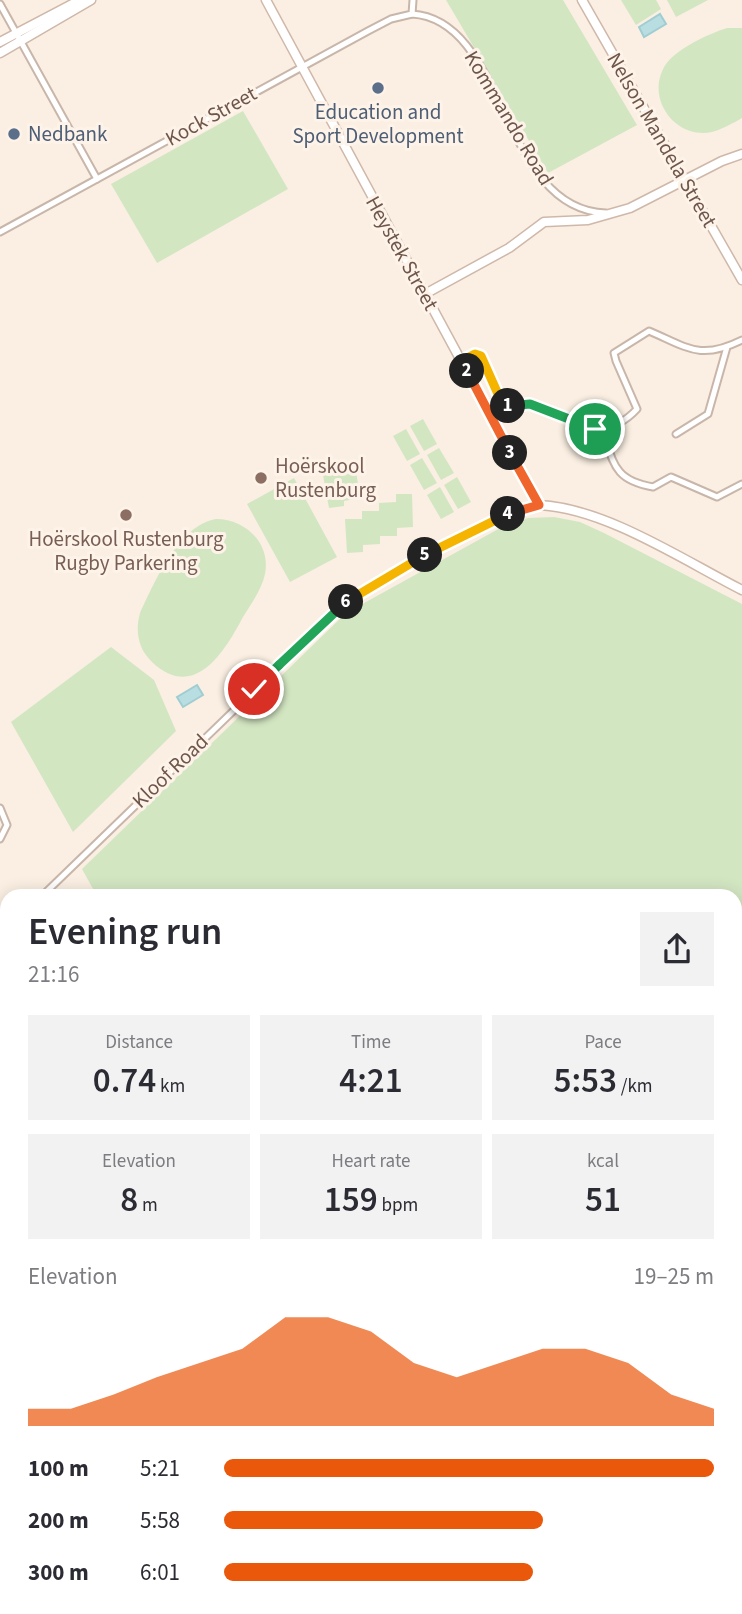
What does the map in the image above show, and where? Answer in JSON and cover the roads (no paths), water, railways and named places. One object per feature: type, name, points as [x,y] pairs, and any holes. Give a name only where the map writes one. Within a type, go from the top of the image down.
[{"type":"street","points":[[0,52],[18,37],[80,0]]},
{"type":"street","points":[[0,42],[18,37],[91,0]]},
{"type":"street","name":"Heystek Street","points":[[266,0],[300,68],[539,505]]},
{"type":"street","points":[[412,14],[413,0]]},
{"type":"street","name":"Nelson Mandela Street","points":[[582,0],[742,281]]},
{"type":"street","points":[[0,4],[97,179]]},
{"type":"street","name":"Kock Street","points":[[0,232],[391,19],[412,14]]},
{"type":"street","name":"Kommando Road","points":[[412,14],[438,19],[462,38],[535,169],[555,194],[588,211],[612,213]]},
{"type":"street","points":[[425,294],[509,248],[544,222],[578,221],[636,205],[722,161],[742,154]]},
{"type":"street","points":[[461,361],[475,354],[481,356],[505,405],[530,404],[580,425],[601,429],[637,409],[616,361],[614,353],[620,347],[649,331],[672,344],[689,349],[727,346],[742,340]]},
{"type":"street","points":[[676,434],[708,414],[727,346]]},
{"type":"street","points":[[601,429],[616,468],[628,481],[657,486],[671,477],[717,497],[742,485]]},
{"type":"street","name":"Kloof Road","points":[[49,889],[348,600],[417,559],[493,519],[539,505],[570,508],[596,517],[742,590]]},
{"type":"street","points":[[0,808],[7,825],[0,838]]},
{"type":"water","points":[[660,14],[666,24],[644,37],[639,27]]},
{"type":"water","points":[[197,685],[203,695],[183,707],[177,697]]},
{"type":"place","name":"Education and Sport Development","points":[[378,88]]},
{"type":"place","name":"Nedbank","points":[[14,134]]},
{"type":"place","name":"Hoërskool Rustenburg","points":[[261,478]]},
{"type":"place","name":"Hoërskool Rustenburg Rugby Parkering","points":[[126,515]]}]
